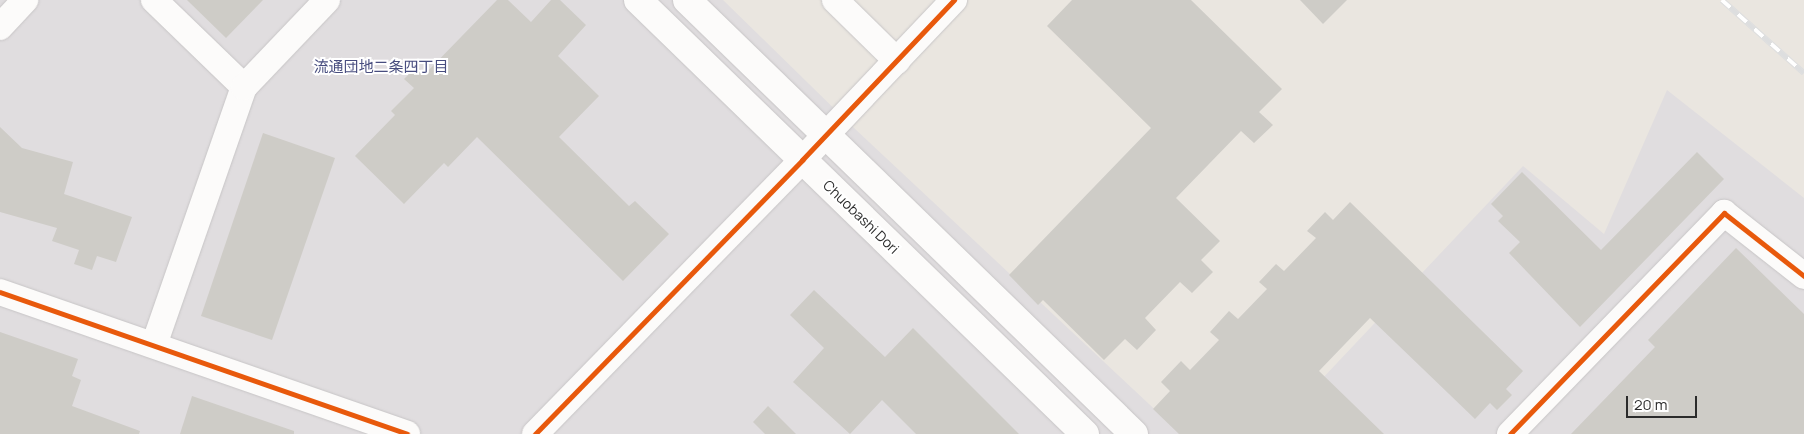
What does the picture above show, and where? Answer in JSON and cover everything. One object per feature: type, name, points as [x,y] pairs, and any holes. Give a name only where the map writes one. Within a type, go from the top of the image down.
[{"type":"main road","name":"Chuobashi Dori","points":[[638,0],[1085,434]]},
{"type":"main road","points":[[687,0],[1134,434]]},
{"type":"street","points":[[0,27],[25,0]]},
{"type":"street","points":[[154,0],[244,87]]},
{"type":"street","points":[[154,345],[244,87],[328,0]]},
{"type":"street","points":[[835,0],[897,61]]},
{"type":"street","points":[[535,434],[802,160],[954,0]]},
{"type":"street","points":[[1510,434],[1724,213],[1804,276]]},
{"type":"street","points":[[0,292],[406,434]]},
{"type":"shaded area","points":[[0,0],[723,0],[854,128],[1181,434],[0,434]]},
{"type":"shaded area","points":[[1667,90],[1804,198],[1804,434],[1270,434],[1523,166],[1604,234]]},
{"type":"building","points":[[187,0],[263,0],[226,38]]},
{"type":"building","points":[[497,0],[508,0],[531,22],[551,0],[560,0],[586,25],[558,56],[599,96],[559,137],[629,206],[635,201],[669,234],[623,281],[477,137],[448,167],[444,163],[404,204],[355,156],[395,115],[391,111],[414,88],[404,79],[417,66],[425,74]]},
{"type":"building","points":[[1072,0],[1191,0],[1282,89],[1259,112],[1273,125],[1254,143],[1241,131],[1176,198],[1220,241],[1201,260],[1213,272],[1192,293],[1180,282],[1145,318],[1156,330],[1137,350],[1125,339],[1104,360],[1043,300],[1038,305],[1009,275],[1151,128],[1047,26]]},
{"type":"building","points":[[1300,0],[1347,0],[1323,24]]},
{"type":"building","points":[[0,127],[22,148],[73,162],[64,194],[132,217],[116,262],[97,256],[92,270],[74,264],[79,250],[52,241],[57,228],[0,212]]},
{"type":"building","points":[[263,133],[335,158],[272,340],[201,316]]},
{"type":"building","points":[[1697,152],[1724,179],[1580,327],[1509,253],[1520,242],[1498,221],[1503,216],[1491,204],[1522,172],[1601,250]]},
{"type":"building","points":[[1350,202],[1523,371],[1506,389],[1512,395],[1497,410],[1490,403],[1475,419],[1370,318],[1319,371],[1384,434],[1179,434],[1153,409],[1170,391],[1161,382],[1181,361],[1190,370],[1219,340],[1210,332],[1229,311],[1238,319],[1267,289],[1259,282],[1276,264],[1284,271],[1316,238],[1307,231],[1325,212],[1333,220]]},
{"type":"building","points":[[1736,248],[1804,314],[1804,434],[1571,434],[1655,347],[1648,340]]},
{"type":"building","points":[[814,290],[885,357],[913,328],[1019,434],[916,434],[882,400],[850,434],[793,382],[824,348],[790,315]]},
{"type":"building","points":[[0,332],[78,359],[72,376],[81,380],[72,406],[140,431],[139,434],[0,434]]},
{"type":"building","points":[[192,396],[294,431],[294,434],[180,434]]},
{"type":"building","points":[[768,406],[796,434],[765,434],[753,422]]},
{"type":"railway","points":[[1722,0],[1804,73]]},
{"type":"cycle path","points":[[535,434],[802,160],[954,0]]},
{"type":"cycle path","points":[[1510,434],[1724,213],[1804,276]]},
{"type":"cycle path","points":[[0,292],[407,434]]},
{"type":"district","name":"流通団地二条四丁目","points":[[381,67]]}]
